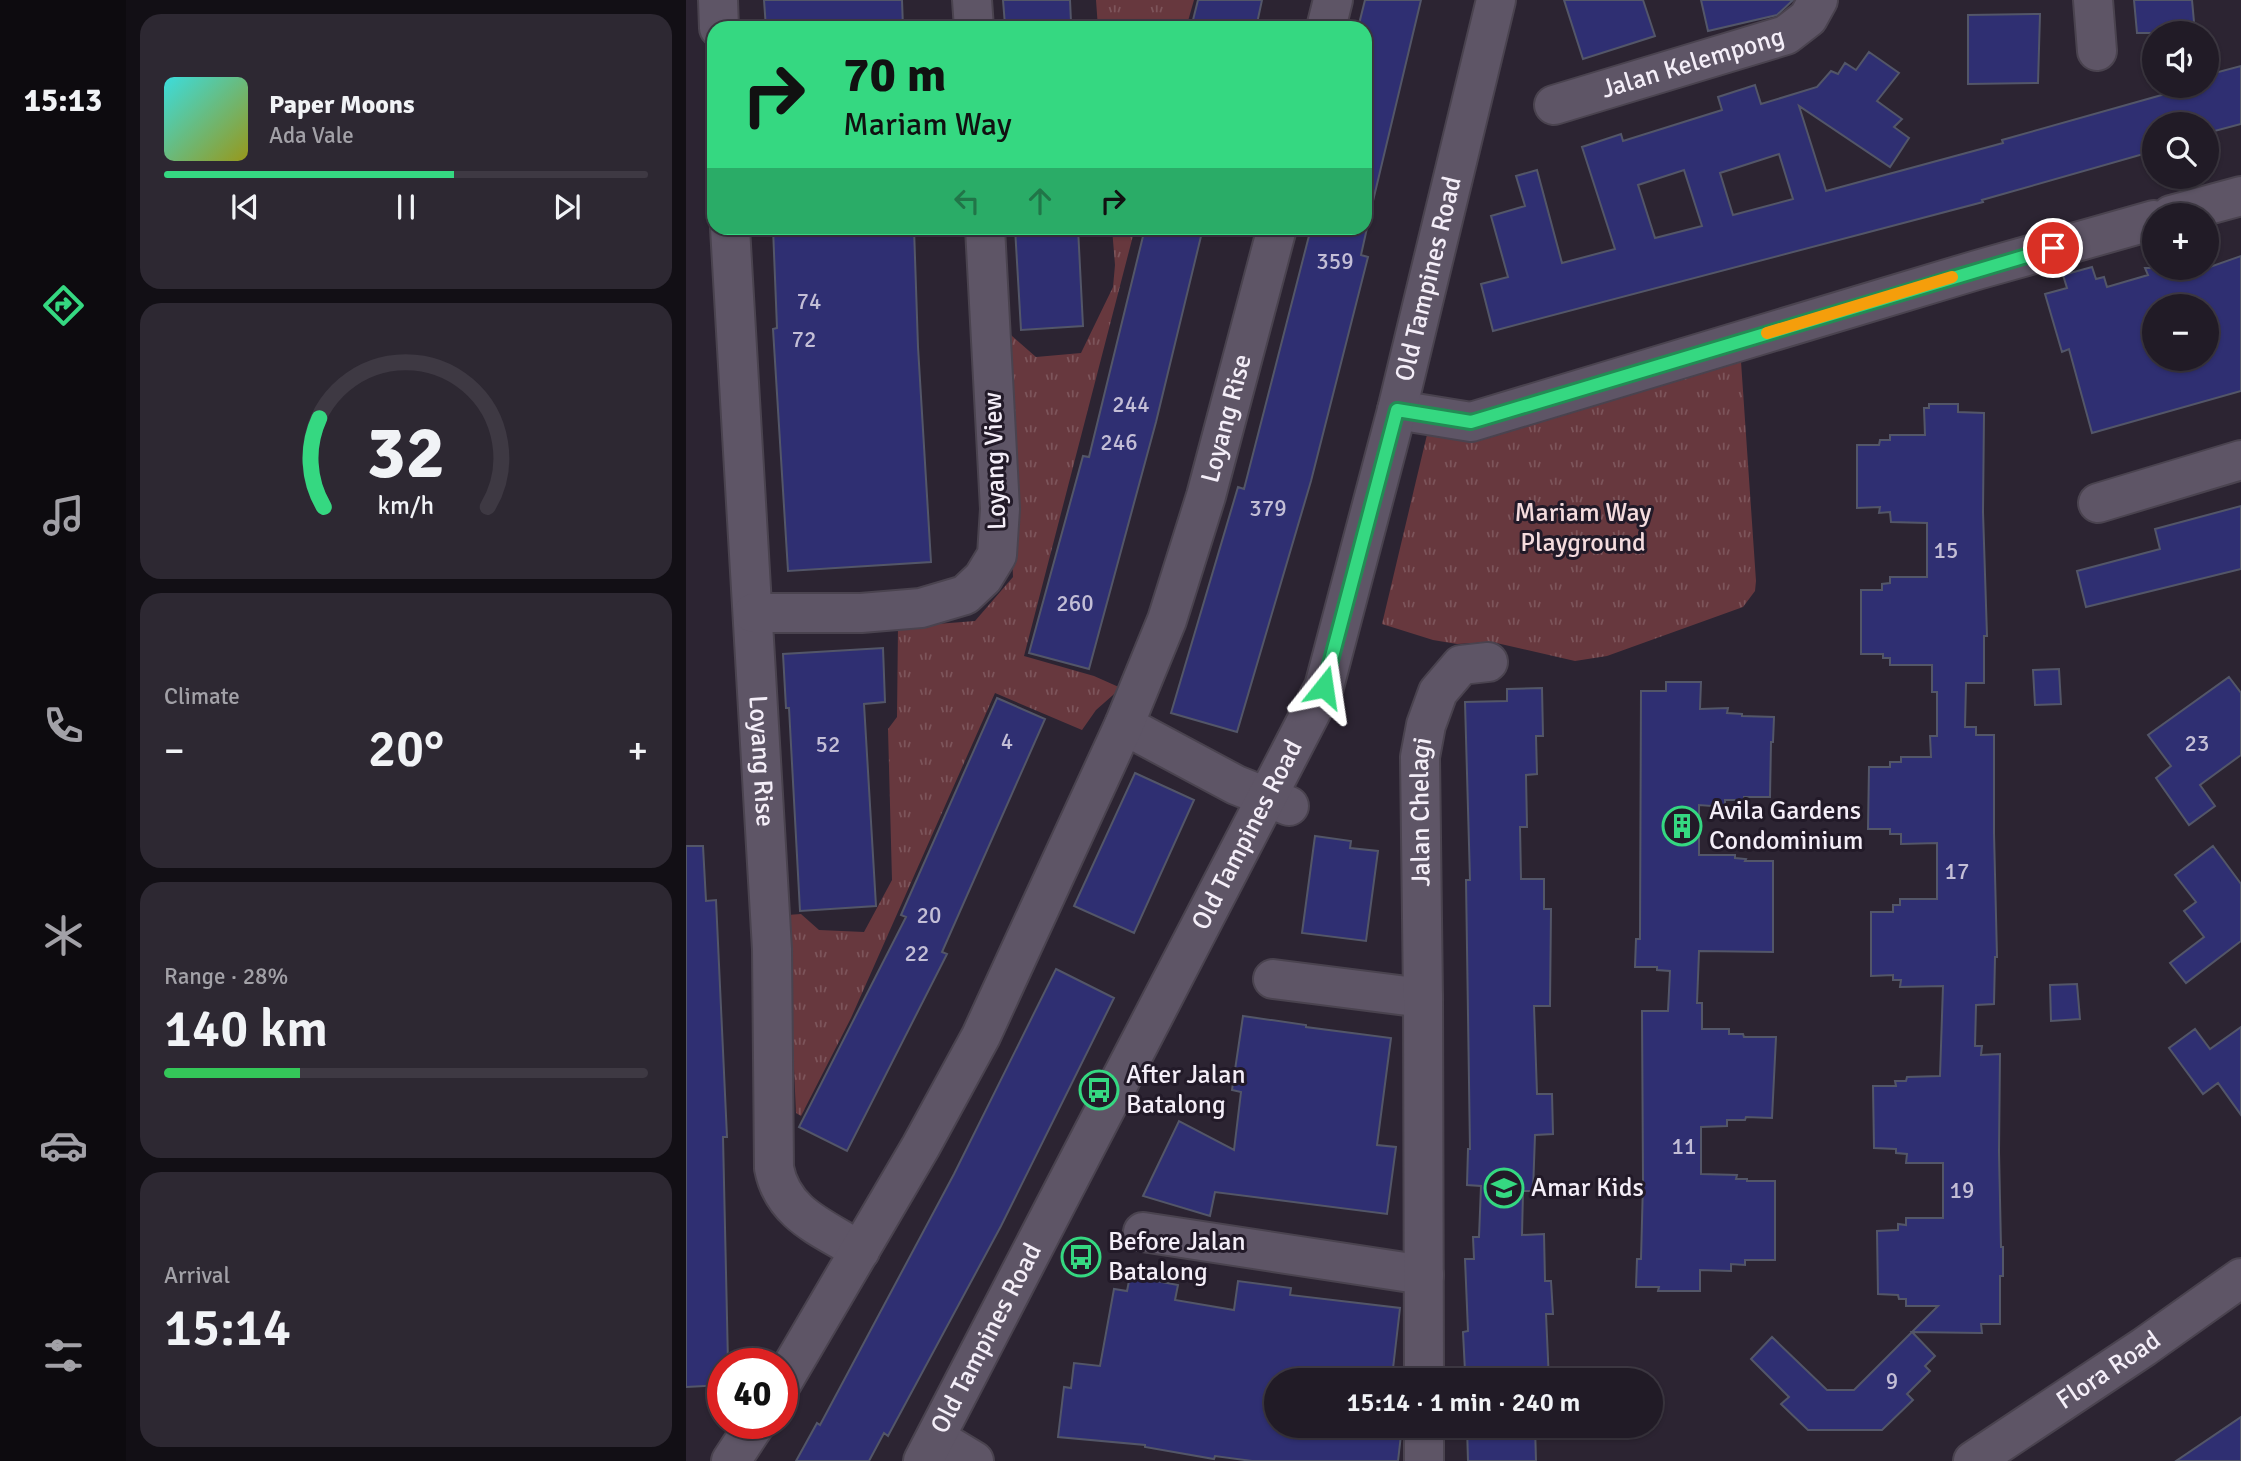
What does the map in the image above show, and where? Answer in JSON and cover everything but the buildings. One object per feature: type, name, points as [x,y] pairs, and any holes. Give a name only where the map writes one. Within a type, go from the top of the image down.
[{"type":"street","points":[[718,0],[719,21]]},
{"type":"street","points":[[972,0],[974,21]]},
{"type":"street","points":[[1328,21],[1333,0]]},
{"type":"street","name":"Old Tampines Road","points":[[949,1455],[1279,802],[1333,718],[1347,685],[1359,643],[1496,0]]},
{"type":"street","name":"Old Tampines Road","points":[[1407,413],[1519,0]]},
{"type":"street","name":"Jalan Kelempong","points":[[1554,105],[1786,35],[1808,18],[1818,0]]},
{"type":"street","points":[[2093,0],[2097,51]]},
{"type":"street","points":[[2215,203],[2241,196]]},
{"type":"street","points":[[1407,413],[1471,422],[1977,270],[2142,223]]},
{"type":"street","name":"Loyang Rise","points":[[730,235],[772,949],[774,1168],[782,1193],[794,1209],[860,1251]]},
{"type":"street","name":"Loyang View","points":[[753,614],[921,608],[965,595],[983,578],[997,555],[1000,509],[985,235]]},
{"type":"street","name":"Loyang Rise","points":[[798,1356],[981,1036],[1124,725],[1167,620],[1206,496],[1275,235]]},
{"type":"street","points":[[2098,503],[2241,460]]},
{"type":"street","name":"Jalan Chelagi","points":[[1424,1368],[1420,757],[1426,725],[1438,692],[1461,664],[1488,662]]},
{"type":"street","points":[[1124,725],[1236,785],[1279,802]]},
{"type":"street","points":[[1273,979],[1423,998]]},
{"type":"street","points":[[1143,1232],[1424,1275]]},
{"type":"street","name":"Flora Road","points":[[1973,1461],[2144,1347],[2241,1278]]},
{"type":"street","points":[[1424,1438],[1424,1461]]},
{"type":"street","points":[[731,1461],[745,1439]]},
{"type":"green space","points":[[1096,0],[1194,0],[1188,21],[1098,21]]},
{"type":"green space","points":[[1113,235],[1133,235],[1024,656],[1094,676],[1121,688],[1096,710],[1082,730],[995,693],[851,1018],[801,1116],[796,1113],[787,915],[801,914],[819,930],[864,932],[892,880],[888,729],[897,717],[898,627],[975,621],[1013,577],[1003,328],[1036,357],[1081,353],[1113,287],[1115,265]]},
{"type":"green space","name":"Mariam Way Playground","points":[[1740,347],[1756,581],[1755,591],[1743,607],[1607,656],[1575,661],[1492,642],[1457,644],[1433,640],[1382,624],[1430,422]]},
{"type":"slow traffic","points":[[1767,333],[1952,277]]},
{"type":"place","name":"Avila Gardens Condominium","points":[[1682,826]]},
{"type":"place","name":"After Jalan Batalong","points":[[1099,1090]]},
{"type":"place","name":"Amar Kids","points":[[1504,1188]]},
{"type":"place","name":"Before Jalan Batalong","points":[[1081,1257]]},
{"type":"route","points":[[1324,687],[1397,410],[1469,423],[2053,248]]}]
